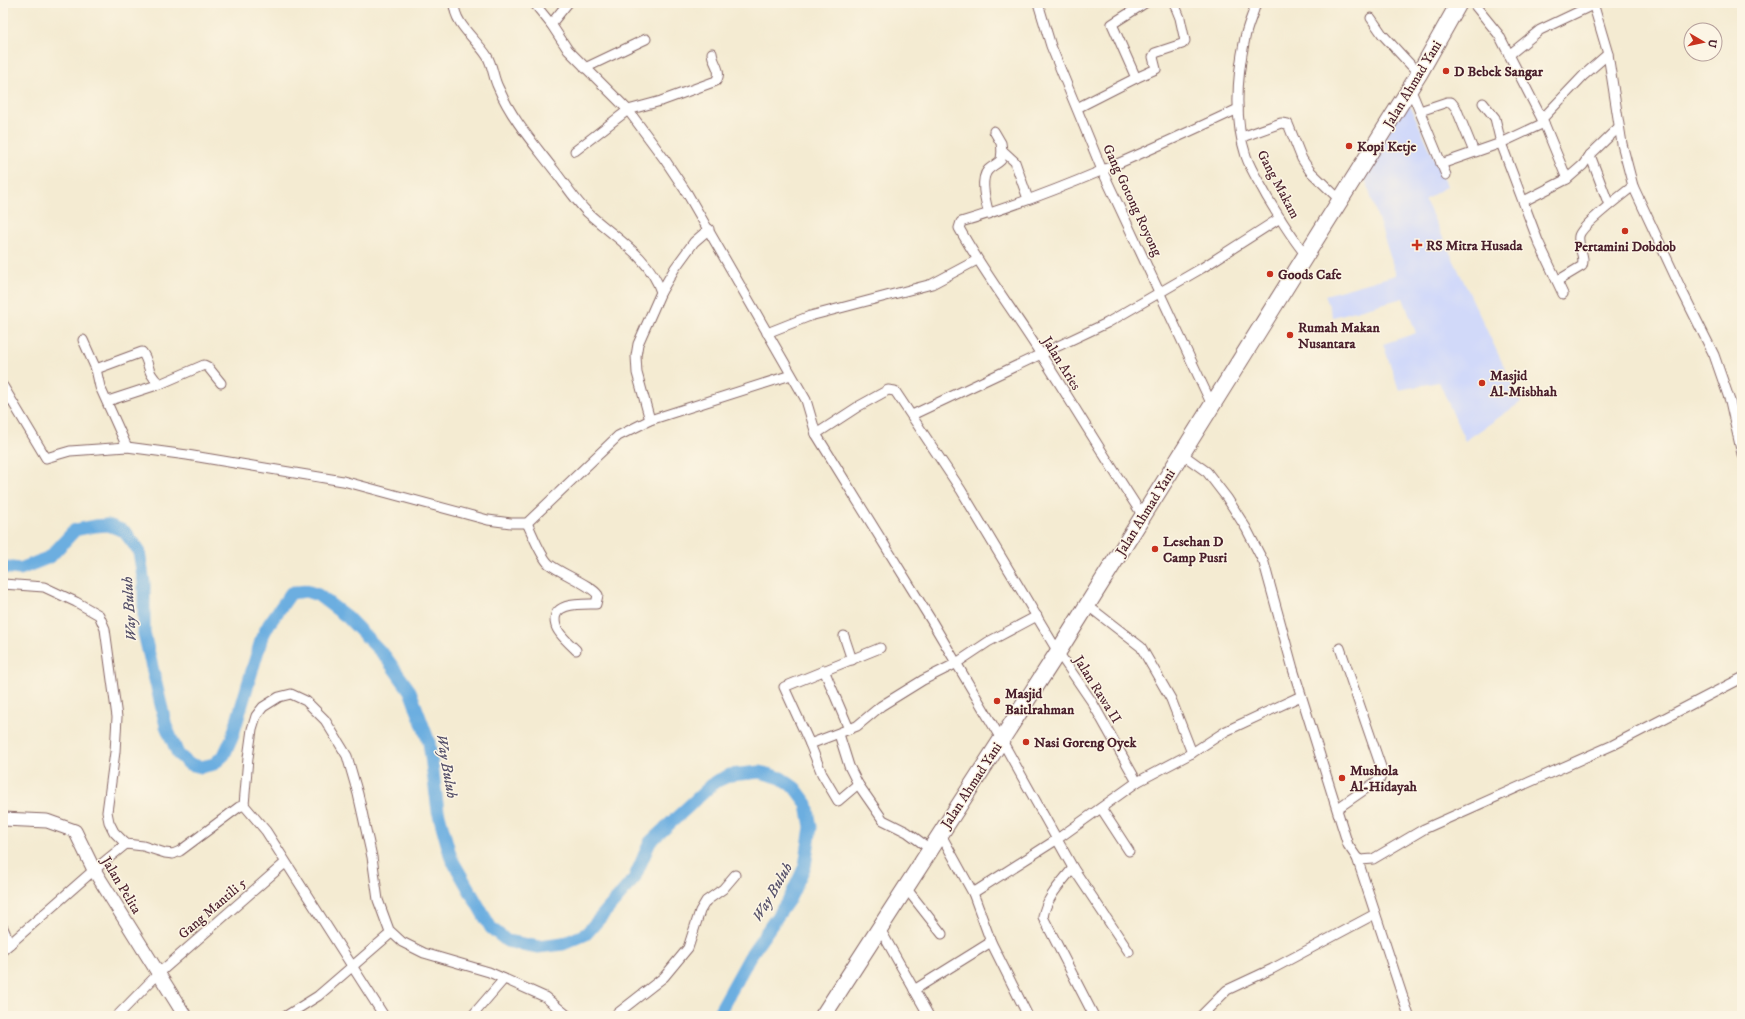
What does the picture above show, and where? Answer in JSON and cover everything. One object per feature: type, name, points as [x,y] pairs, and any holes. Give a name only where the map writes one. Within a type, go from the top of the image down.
[{"type":"highway","name":"Jalan Ahmad Yani","points":[[823,1016],[1058,652],[1419,74],[1460,3]]},
{"type":"street","points":[[454,3],[456,14],[487,55],[493,69],[497,86],[520,125],[588,212],[629,248],[646,266],[654,277],[661,292]]},
{"type":"street","points":[[534,3],[551,24],[568,50],[628,110],[665,160],[709,229],[728,266],[806,400],[816,434],[931,620],[955,664],[1001,739],[1056,840],[1129,952]]},
{"type":"street","points":[[551,24],[568,3]]},
{"type":"street","name":"Gang Gotong Royong","points":[[1038,3],[1051,46],[1102,170],[1161,293],[1212,405]]},
{"type":"street","points":[[1136,78],[1112,24],[1145,3]]},
{"type":"street","points":[[1077,108],[1156,69],[1153,56],[1155,53],[1182,44],[1185,41],[1180,18],[1174,3]]},
{"type":"street","name":"Gang Makam","points":[[1256,3],[1245,37],[1240,70],[1238,110],[1242,137],[1246,156],[1252,171],[1293,239],[1306,255]]},
{"type":"street","points":[[1473,3],[1499,35],[1543,121],[1567,179]]},
{"type":"street","points":[[1509,55],[1540,30],[1594,3],[1608,54],[1619,127],[1633,186],[1679,285],[1714,355],[1730,401],[1742,454]]},
{"type":"street","points":[[1371,18],[1382,34],[1419,74]]},
{"type":"street","points":[[585,68],[646,39]]},
{"type":"street","points":[[575,151],[628,110],[661,101],[716,81],[720,76],[712,53]]},
{"type":"street","points":[[1441,164],[1501,143],[1543,121],[1584,75],[1608,54]]},
{"type":"street","points":[[1410,88],[1446,175]]},
{"type":"street","points":[[1420,111],[1451,102],[1456,108],[1474,152]]},
{"type":"street","points":[[1483,103],[1495,118],[1501,143],[1524,200],[1538,241],[1563,294]]},
{"type":"street","points":[[994,131],[1001,143],[1002,150],[1001,160],[988,170],[986,175],[985,198],[989,214],[1102,170],[1238,110]]},
{"type":"street","points":[[1242,137],[1281,123],[1288,124],[1306,165],[1340,200]]},
{"type":"street","points":[[1524,200],[1567,179],[1619,127]]},
{"type":"street","points":[[1002,150],[1015,162],[1028,199]]},
{"type":"street","points":[[1590,155],[1608,205]]},
{"type":"street","points":[[1557,281],[1582,266],[1584,262],[1579,235],[1608,205],[1633,186]]},
{"type":"street","name":"Jalan Aries","points":[[989,214],[961,222],[959,228],[977,260],[1042,355],[1095,443],[1142,516]]},
{"type":"street","points":[[912,415],[1042,355],[1107,323],[1161,293],[1280,218]]},
{"type":"street","points":[[650,420],[637,373],[636,356],[643,331],[661,292],[675,268],[694,242],[709,229]]},
{"type":"street","points":[[767,333],[810,316],[932,284],[977,260]]},
{"type":"street","points":[[83,340],[96,369],[97,378],[127,447]]},
{"type":"street","points":[[96,369],[142,352],[145,356],[148,371],[160,384]]},
{"type":"street","points":[[108,402],[160,384],[204,365],[214,372],[221,383]]},
{"type":"street","points":[[3,386],[46,458],[70,451],[127,447],[187,455],[343,481],[488,520],[511,523],[527,523],[618,436],[650,420],[791,375]]},
{"type":"street","name":"Jalan Rawa II","points":[[816,434],[888,390],[895,392],[962,490],[1058,652],[1092,702],[1137,782]]},
{"type":"street","points":[[1182,454],[1207,472],[1228,498],[1258,549],[1269,577],[1301,696],[1338,808],[1348,845],[1357,858],[1409,1016]]},
{"type":"street","points":[[527,523],[547,563],[574,580],[594,590],[598,595],[596,604],[569,605],[560,609],[556,615],[556,626],[576,650]]},
{"type":"street","points":[[3,584],[44,587],[76,602],[99,616],[105,629],[117,717],[115,752],[107,812],[109,822],[114,832],[126,844],[143,846],[173,854],[180,851],[239,807],[244,805]]},
{"type":"street","points":[[1087,605],[1141,647],[1172,699],[1192,753]]},
{"type":"street","points":[[810,744],[839,734],[863,722],[904,692],[955,664],[988,642],[1037,616]]},
{"type":"street","points":[[844,636],[852,660]]},
{"type":"street","points":[[858,784],[838,801],[822,774],[784,687],[880,648]]},
{"type":"street","points":[[1338,808],[1380,778],[1382,775],[1382,770],[1340,648]]},
{"type":"street","points":[[824,670],[848,729]]},
{"type":"street","points":[[1357,858],[1361,860],[1373,859],[1424,828],[1613,745],[1742,678]]},
{"type":"street","points":[[384,1016],[266,832],[244,805],[248,758],[252,729],[256,716],[264,707],[279,697],[291,694],[306,701],[325,720],[347,756],[372,857],[378,900],[391,933],[402,942],[424,954],[489,972],[545,997],[568,1016]]},
{"type":"street","points":[[973,893],[1056,840],[1137,782],[1192,753],[1226,731],[1301,696]]},
{"type":"street","points":[[839,734],[849,766],[858,784],[883,820],[907,832],[930,849]]},
{"type":"street","points":[[1100,808],[1129,851]]},
{"type":"street","name":"Jalan Pelita","points":[[3,819],[47,821],[75,831],[94,870],[185,1016]]},
{"type":"street","points":[[940,833],[973,893],[990,942],[1028,1016]]},
{"type":"street","points":[[3,950],[126,844]]},
{"type":"street","name":"Gang Mantili 5","points":[[117,1016],[158,974],[285,863]]},
{"type":"street","points":[[1073,868],[1055,890],[1044,910],[1043,917],[1094,1016]]},
{"type":"street","points":[[614,1016],[664,977],[688,948],[700,911],[706,902],[723,889],[735,875]]},
{"type":"street","points":[[906,888],[942,934]]},
{"type":"street","points":[[1201,1016],[1227,990],[1272,969],[1376,914]]},
{"type":"street","points":[[3,928],[10,944]]},
{"type":"street","points":[[880,929],[928,1016]]},
{"type":"street","points":[[286,1016],[318,996],[391,933]]},
{"type":"street","points":[[914,990],[990,942]]},
{"type":"street","points":[[472,1016],[504,980]]},
{"type":"shaded area","name":"RS Mitra Husada","points":[[1408,101],[1447,186],[1425,200],[1521,402],[1465,441],[1439,382],[1399,390],[1383,344],[1416,333],[1403,298],[1333,317],[1325,295],[1396,275],[1363,172]]},
{"type":"waterway","name":"Way Buluh","points":[[3,567],[20,569],[50,557],[75,530],[108,525],[124,531],[139,551],[144,583],[144,633],[166,726],[178,754],[189,764],[201,767],[214,764],[224,755],[232,738],[262,637],[269,624],[291,593],[306,591],[318,595],[347,617],[385,656],[410,691],[429,742],[438,811],[451,858],[491,928],[507,941],[538,947],[563,944],[586,934],[634,879],[650,842],[715,782],[730,775],[760,772],[781,778],[795,788],[807,804],[811,827],[805,866],[790,898],[752,953],[717,1016]]},
{"type":"place","name":"D Bebek Sangar","points":[[1446,71]]},
{"type":"place","name":"Kopi Ketje","points":[[1349,146]]},
{"type":"place","name":"Pertamini Dobdob","points":[[1625,231]]},
{"type":"place","name":"RS Mitra Husada","points":[[1417,245]]},
{"type":"place","name":"Goods Cafe","points":[[1270,274]]},
{"type":"place","name":"Rumah Makan Nusantara","points":[[1290,335]]},
{"type":"place","name":"Masjid Al-Misbhah","points":[[1482,383]]},
{"type":"place","name":"Lesehan D Camp Pusri","points":[[1155,549]]},
{"type":"place","name":"Masjid Baitlrahman","points":[[997,701]]},
{"type":"place","name":"Nasi Goreng Oyek","points":[[1026,742]]},
{"type":"place","name":"Mushola Al-Hidayah","points":[[1342,778]]}]
